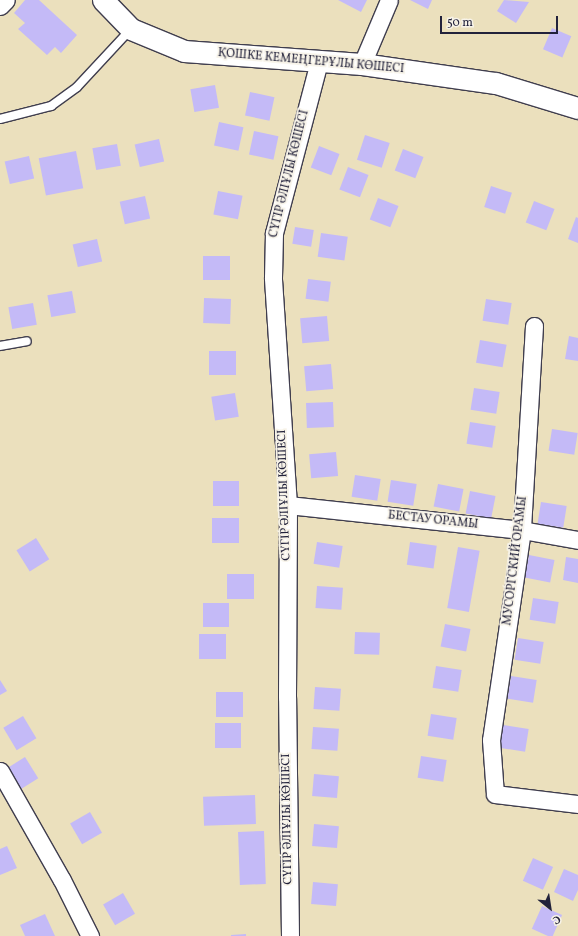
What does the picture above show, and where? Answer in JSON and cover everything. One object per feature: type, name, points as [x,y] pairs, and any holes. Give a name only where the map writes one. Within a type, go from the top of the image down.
[{"type":"street","points":[[0,6],[6,0]]},
{"type":"street","points":[[362,64],[389,0]]},
{"type":"street","name":"ҚОШКЕ КЕМЕҢГЕРҰЛЫ КӨШЕСІ","points":[[112,3],[131,29],[184,51],[362,64],[496,83],[578,108]]},
{"type":"street","name":"СҮГІР ӘЛІҰЛЫ КӨШЕСІ","points":[[290,936],[287,697],[288,505],[273,277],[274,233],[319,61]]},
{"type":"street","name":"МУСОРГСКИЙ ОРАМЫ","points":[[534,326],[522,530],[491,740],[494,794],[578,804]]},
{"type":"street","name":"БЕСТАУ ОРАМЫ","points":[[288,505],[522,530],[578,540]]},
{"type":"street","points":[[0,771],[62,880],[90,936]]},
{"type":"lane","points":[[0,119],[51,106],[77,87],[131,29]]},
{"type":"lane","points":[[0,346],[27,341]]},
{"type":"building","points":[[25,0],[39,0],[77,35],[61,53],[55,47],[47,55],[18,29],[25,23],[14,13]]},
{"type":"building","points":[[338,0],[367,0],[361,12]]},
{"type":"building","points":[[410,0],[432,0],[428,9]]},
{"type":"building","points":[[504,0],[529,2],[516,23],[497,11]]},
{"type":"building","points":[[552,28],[571,36],[562,57],[543,49]]},
{"type":"building","points":[[215,85],[219,108],[194,112],[190,89]]},
{"type":"building","points":[[250,92],[274,97],[269,121],[245,115]]},
{"type":"building","points":[[219,122],[243,127],[238,151],[214,145]]},
{"type":"building","points":[[254,131],[278,136],[273,160],[249,154]]},
{"type":"building","points":[[365,135],[390,143],[382,168],[357,160]]},
{"type":"building","points":[[159,139],[164,161],[140,167],[135,145]]},
{"type":"building","points":[[117,144],[121,166],[96,170],[92,148]]},
{"type":"building","points":[[319,146],[340,154],[331,175],[311,167]]},
{"type":"building","points":[[403,149],[424,157],[415,178],[395,170]]},
{"type":"building","points":[[76,151],[83,188],[46,196],[39,158]]},
{"type":"building","points":[[29,156],[34,178],[10,184],[5,162]]},
{"type":"building","points":[[348,167],[369,175],[360,197],[339,189]]},
{"type":"building","points":[[491,186],[512,193],[505,214],[484,207]]},
{"type":"building","points":[[218,191],[243,196],[238,219],[213,215]]},
{"type":"building","points":[[145,196],[150,218],[125,224],[120,202]]},
{"type":"building","points":[[378,198],[399,206],[390,227],[370,219]]},
{"type":"building","points":[[534,201],[555,209],[546,230],[526,222]]},
{"type":"building","points":[[576,217],[578,218],[578,243],[568,239]]},
{"type":"building","points":[[295,227],[314,230],[311,247],[292,244]]},
{"type":"building","points":[[321,233],[348,237],[344,261],[318,257]]},
{"type":"building","points":[[97,239],[102,261],[78,267],[73,245]]},
{"type":"building","points":[[203,256],[230,256],[230,280],[203,280]]},
{"type":"building","points":[[308,279],[331,282],[328,302],[306,299]]},
{"type":"building","points":[[72,291],[76,313],[51,317],[47,295]]},
{"type":"building","points":[[204,298],[231,299],[230,324],[203,323]]},
{"type":"building","points":[[486,299],[512,303],[508,325],[483,321]]},
{"type":"building","points":[[33,303],[37,325],[12,329],[8,307]]},
{"type":"building","points":[[327,316],[329,341],[302,343],[300,318]]},
{"type":"building","points":[[569,336],[578,338],[578,361],[565,359]]},
{"type":"building","points":[[480,340],[507,345],[503,367],[476,363]]},
{"type":"building","points":[[209,351],[236,351],[236,375],[209,375]]},
{"type":"building","points":[[331,364],[333,389],[306,391],[304,366]]},
{"type":"building","points":[[474,388],[500,392],[496,414],[471,410]]},
{"type":"building","points":[[235,393],[239,417],[215,420],[211,397]]},
{"type":"building","points":[[333,402],[334,427],[307,428],[306,403]]},
{"type":"building","points":[[470,422],[496,426],[492,448],[467,444]]},
{"type":"building","points":[[552,429],[578,433],[574,455],[549,451]]},
{"type":"building","points":[[336,452],[338,476],[311,478],[309,454]]},
{"type":"building","points":[[355,475],[381,479],[377,501],[352,497]]},
{"type":"building","points":[[391,480],[417,484],[413,506],[388,502]]},
{"type":"building","points":[[213,481],[239,481],[239,506],[213,506]]},
{"type":"building","points":[[438,484],[464,489],[459,512],[434,507]]},
{"type":"building","points":[[470,491],[496,496],[491,519],[466,514]]},
{"type":"building","points":[[541,502],[567,506],[563,528],[538,524]]},
{"type":"building","points":[[212,518],[239,518],[239,543],[212,543]]},
{"type":"building","points":[[36,538],[49,559],[30,571],[16,550]]},
{"type":"building","points":[[317,542],[343,546],[339,568],[314,564]]},
{"type":"building","points":[[410,542],[437,546],[434,569],[407,565]]},
{"type":"building","points":[[458,547],[480,551],[469,612],[447,608]]},
{"type":"building","points":[[529,555],[555,560],[550,583],[525,578]]},
{"type":"building","points":[[566,557],[578,559],[578,583],[563,580]]},
{"type":"building","points":[[227,574],[254,574],[254,599],[227,599]]},
{"type":"building","points":[[317,586],[343,588],[341,610],[315,608]]},
{"type":"building","points":[[533,598],[559,602],[555,624],[530,620]]},
{"type":"building","points":[[203,603],[229,603],[229,627],[203,627]]},
{"type":"building","points":[[445,624],[471,629],[466,652],[441,647]]},
{"type":"building","points":[[355,632],[380,633],[379,655],[354,654]]},
{"type":"building","points":[[199,634],[226,634],[226,659],[199,659]]},
{"type":"building","points":[[518,638],[544,642],[540,664],[515,660]]},
{"type":"building","points":[[436,666],[462,670],[458,692],[433,688]]},
{"type":"building","points":[[511,676],[537,680],[533,703],[507,699]]},
{"type":"building","points":[[0,680],[7,691],[0,695]]},
{"type":"building","points":[[315,687],[341,689],[339,711],[313,709]]},
{"type":"building","points":[[216,692],[243,692],[243,717],[216,717]]},
{"type":"building","points":[[431,714],[457,718],[453,740],[428,736]]},
{"type":"building","points":[[23,716],[36,738],[17,750],[3,728]]},
{"type":"building","points":[[215,723],[241,723],[241,748],[215,748]]},
{"type":"building","points":[[503,725],[529,729],[525,752],[499,748]]},
{"type":"building","points":[[313,727],[339,729],[337,751],[311,749]]},
{"type":"building","points":[[421,756],[447,760],[443,782],[418,778]]},
{"type":"building","points":[[25,757],[38,778],[19,790],[5,769]]},
{"type":"building","points":[[314,774],[339,776],[337,798],[312,796]]},
{"type":"building","points":[[255,795],[256,824],[204,826],[203,797]]},
{"type":"building","points":[[90,812],[102,833],[82,844],[70,824]]},
{"type":"building","points":[[314,824],[339,826],[337,848],[312,846]]},
{"type":"building","points":[[264,831],[266,884],[240,885],[238,832]]},
{"type":"building","points":[[7,846],[17,868],[0,875],[0,849]]},
{"type":"building","points":[[533,858],[553,867],[543,890],[523,881]]},
{"type":"building","points":[[564,869],[578,875],[578,890],[573,901],[554,892]]},
{"type":"building","points":[[313,882],[338,884],[336,906],[311,904]]},
{"type":"building","points":[[123,893],[135,914],[115,925],[103,904]]},
{"type":"building","points":[[542,906],[562,915],[553,936],[548,936],[532,929]]},
{"type":"building","points":[[45,914],[55,936],[25,936],[20,925]]},
{"type":"building","points":[[246,934],[246,936],[231,936],[231,935]]}]
